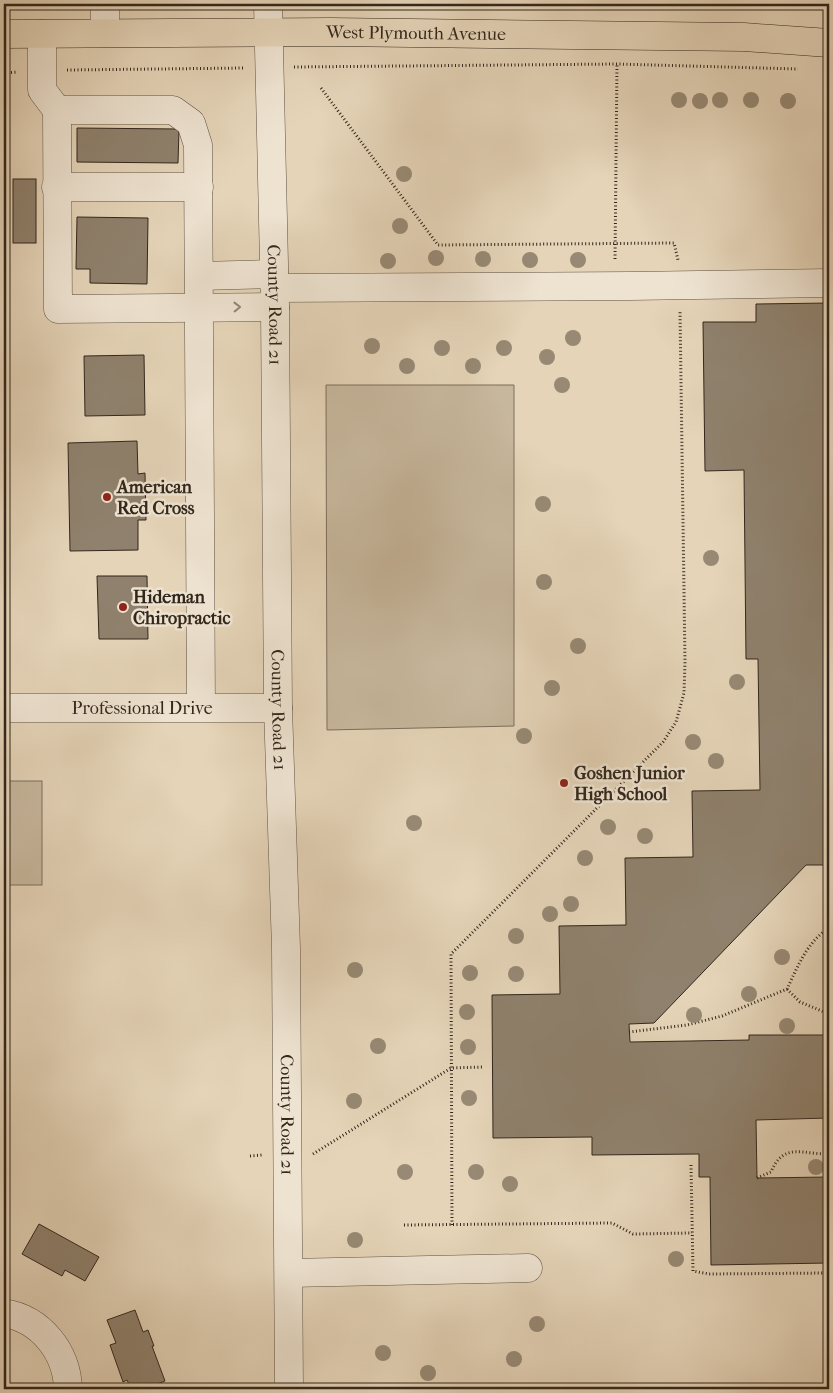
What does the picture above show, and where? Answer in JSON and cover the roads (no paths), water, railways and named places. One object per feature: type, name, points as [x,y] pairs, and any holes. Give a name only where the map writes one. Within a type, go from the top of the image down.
[{"type":"main road","name":"West Plymouth Avenue","points":[[4,34],[269,32],[744,37],[829,43]]},
{"type":"street","points":[[105,4],[105,33]]},
{"type":"street","name":"County Road 21","points":[[268,4],[275,289],[278,708],[286,948],[289,1389]]},
{"type":"street","points":[[42,34],[42,90],[57,110],[58,309],[200,308],[275,289]]},
{"type":"street","points":[[57,110],[173,110],[191,123],[198,145],[201,707]]},
{"type":"street","points":[[56,187],[199,187]]},
{"type":"street","points":[[200,276],[275,289],[829,283]]},
{"type":"street","name":"Professional Drive","points":[[4,708],[278,708]]},
{"type":"street","points":[[289,1273],[528,1268]]},
{"type":"street","points":[[4,1313],[26,1320],[48,1337],[64,1364],[68,1389]]},
{"type":"place","name":"American Red Cross","points":[[107,497]]},
{"type":"place","name":"Hideman Chiropractic","points":[[123,607]]},
{"type":"place","name":"Goshen Junior High School","points":[[564,783]]}]
